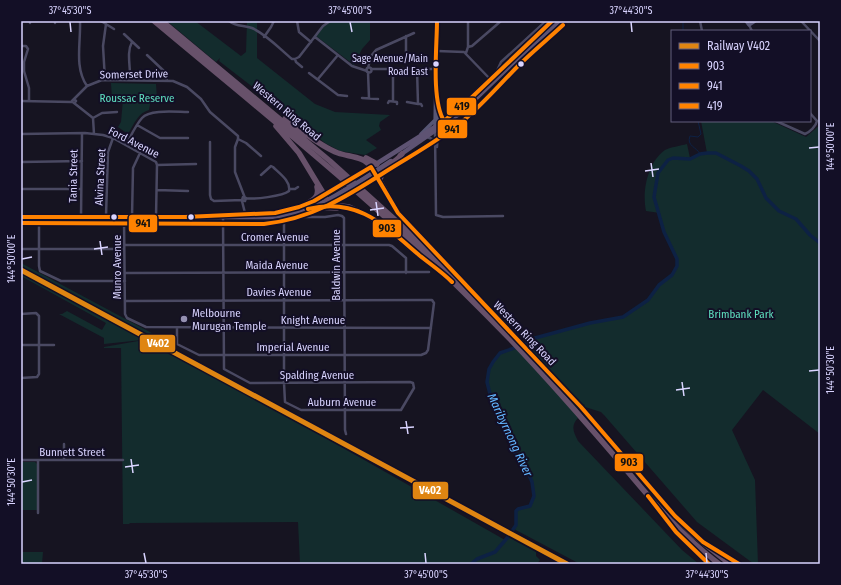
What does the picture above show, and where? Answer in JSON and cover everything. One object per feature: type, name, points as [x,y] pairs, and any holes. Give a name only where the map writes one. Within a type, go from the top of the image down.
[{"type":"highway","name":"Western Ring Road","points":[[154,21],[245,96],[357,192],[446,275],[578,409],[646,494],[687,536],[720,564]]},
{"type":"highway","name":"Western Ring Road","points":[[162,21],[330,161],[471,289],[479,300],[675,516],[730,564]]},
{"type":"highway","points":[[245,96],[292,144],[326,198],[334,204],[349,207],[367,214],[446,275]]},
{"type":"highway","points":[[256,98],[324,146],[346,155],[363,159],[374,167],[398,213],[447,267]]},
{"type":"highway","points":[[380,180],[380,174],[383,170],[399,159],[402,154]]},
{"type":"highway","points":[[304,208],[316,197],[318,193],[317,185]]},
{"type":"highway","points":[[315,207],[323,206],[355,210]]},
{"type":"highway","points":[[646,494],[659,512],[709,564]]},
{"type":"highway","points":[[703,542],[739,564]]},
{"type":"main road","points":[[436,128],[437,21]]},
{"type":"main road","points":[[304,208],[315,207],[340,186],[374,167],[402,154],[427,137],[463,106],[552,21]]},
{"type":"main road","points":[[544,29],[558,21]]},
{"type":"main road","points":[[21,218],[245,217],[283,215],[304,208],[345,190],[362,180],[374,167],[419,136],[450,122],[471,105],[558,21]]},
{"type":"main road","points":[[746,21],[749,25],[756,21]]},
{"type":"main road","points":[[491,78],[495,79],[508,68]]},
{"type":"main road","points":[[436,83],[436,128]]},
{"type":"main road","points":[[437,99],[440,116],[444,121]]},
{"type":"main road","points":[[419,136],[435,120]]},
{"type":"street","points":[[80,21],[79,67],[87,86]]},
{"type":"street","points":[[101,21],[114,29]]},
{"type":"street","points":[[229,21],[237,26],[247,26],[252,28],[292,59],[295,59],[296,62],[302,67]]},
{"type":"street","points":[[264,37],[272,27],[274,21]]},
{"type":"street","points":[[297,21],[299,32],[311,42]]},
{"type":"street","points":[[295,59],[299,57],[323,26],[330,21]]},
{"type":"street","points":[[466,53],[468,47],[468,21]]},
{"type":"street","points":[[468,47],[472,46],[501,21]]},
{"type":"street","points":[[491,78],[501,62],[546,21]]},
{"type":"street","points":[[802,21],[810,30]]},
{"type":"street","points":[[105,80],[104,46],[106,24]]},
{"type":"street","points":[[749,25],[752,30]]},
{"type":"street","points":[[811,31],[820,41]]},
{"type":"street","points":[[369,98],[370,56],[376,50],[414,33]]},
{"type":"street","points":[[124,34],[139,48]]},
{"type":"street","points":[[406,36],[406,52]]},
{"type":"street","points":[[315,37],[354,67],[362,70],[436,69]]},
{"type":"street","points":[[130,80],[129,58],[132,42]]},
{"type":"street","points":[[21,46],[28,48],[23,62],[25,77],[29,88],[29,101]]},
{"type":"street","points":[[437,52],[461,51],[466,53],[483,72],[491,78]]},
{"type":"street","points":[[148,55],[165,72],[167,81]]},
{"type":"street","points":[[318,80],[338,55]]},
{"type":"street","points":[[417,69],[418,104]]},
{"type":"street","points":[[393,70],[393,101]]},
{"type":"street","points":[[483,72],[491,78]]},
{"type":"street","points":[[309,73],[338,95],[347,96]]},
{"type":"street","points":[[21,78],[25,77]]},
{"type":"street","name":"Somerset Drive","points":[[74,101],[87,86],[96,81],[167,81],[182,84],[201,99],[210,112],[238,136],[238,139],[246,143],[261,156]]},
{"type":"street","points":[[362,98],[378,99]]},
{"type":"street","points":[[21,101],[74,101],[93,118],[94,134]]},
{"type":"street","points":[[388,103],[389,101],[393,101],[397,102],[398,104]]},
{"type":"street","points":[[407,102],[421,104],[422,106]]},
{"type":"street","points":[[93,118],[102,113],[117,112]]},
{"type":"street","points":[[126,145],[142,117],[150,113],[188,112]]},
{"type":"street","points":[[778,122],[805,134],[808,133],[819,121],[811,114]]},
{"type":"street","points":[[137,125],[160,138],[188,138]]},
{"type":"street","points":[[436,128],[436,152]]},
{"type":"street","points":[[436,128],[436,215],[442,217],[503,216]]},
{"type":"street","name":"Ford Avenue","points":[[21,134],[103,135],[113,138],[126,145],[156,162],[157,165],[196,164]]},
{"type":"street","name":"Tania Street","points":[[81,217],[82,135]]},
{"type":"street","points":[[427,137],[432,139],[435,143]]},
{"type":"street","name":"Alvina Street","points":[[106,217],[108,152],[113,138]]},
{"type":"street","points":[[238,139],[235,147],[235,172],[242,190],[245,217]]},
{"type":"street","points":[[210,142],[210,197],[214,201],[278,196],[287,193],[290,189],[295,189],[298,187]]},
{"type":"street","points":[[132,217],[133,168],[140,153]]},
{"type":"street","points":[[21,162],[82,162]]},
{"type":"street","points":[[156,217],[157,165]]},
{"type":"street","points":[[261,175],[271,166],[284,177],[290,186],[290,189]]},
{"type":"street","points":[[21,189],[81,189]]},
{"type":"street","points":[[157,190],[188,190]]},
{"type":"street","points":[[283,215],[288,218],[306,217],[304,208]]},
{"type":"street","points":[[283,215],[284,383]]},
{"type":"street","name":"Baldwin Avenue","points":[[306,217],[328,217],[338,215],[342,216],[344,220],[344,355],[346,434]]},
{"type":"street","points":[[39,217],[39,269],[61,281],[125,281]]},
{"type":"street","name":"Munro Avenue","points":[[124,217],[126,316]]},
{"type":"street","points":[[223,217],[224,355]]},
{"type":"street","name":"Cromer Avenue","points":[[125,245],[391,245],[406,258],[406,273]]},
{"type":"street","points":[[21,249],[125,249]]},
{"type":"street","name":"Maida Avenue","points":[[125,273],[429,272]]},
{"type":"street","name":"Davies Avenue","points":[[125,301],[431,300],[434,301],[431,328]]},
{"type":"street","points":[[21,314],[38,315],[39,345],[38,376],[21,378]]},
{"type":"street","name":"Knight Avenue","points":[[126,316],[146,327],[431,328]]},
{"type":"street","name":"Imperial Avenue","points":[[177,328],[177,342],[180,346],[198,355],[421,355],[426,353],[429,348],[431,328]]},
{"type":"street","points":[[21,346],[54,345]]},
{"type":"street","name":"Spalding Avenue","points":[[224,355],[224,368],[249,383],[414,384],[413,389],[401,410]]},
{"type":"street","name":"Auburn Avenue","points":[[284,383],[284,401],[300,410],[401,410]]},
{"type":"street","points":[[64,444],[64,460]]},
{"type":"street","name":"Bunnett Street","points":[[21,460],[123,460]]},
{"type":"street","points":[[38,460],[38,514]]},
{"type":"green space","points":[[167,21],[195,21],[241,56],[246,52],[247,21],[257,21],[257,58],[315,104],[335,112],[390,115],[380,122],[379,126],[381,130],[366,140],[377,148],[365,155],[340,151],[325,143],[219,61],[220,58],[216,62]]},
{"type":"green space","points":[[332,21],[370,21],[370,40],[362,49],[354,65],[316,36],[324,26]]},
{"type":"green space","name":"Roussac Reserve","points":[[111,83],[156,84],[157,99],[151,99],[149,110],[145,111],[139,116],[128,134],[118,127],[121,122],[123,99],[112,99]]},
{"type":"green space","name":"Brimbank Park","points":[[701,122],[773,122],[806,137],[820,125],[820,434],[763,390],[732,430],[755,480],[758,564],[754,564],[697,522],[604,415],[601,412],[585,407],[584,404],[574,413],[578,418],[573,427],[578,441],[682,550],[699,564],[580,564],[514,529],[516,511],[520,508],[530,506],[534,496],[532,482],[529,474],[515,453],[508,432],[496,411],[488,392],[487,375],[493,362],[500,353],[545,335],[590,323],[623,317],[651,297],[659,285],[672,275],[678,263],[664,232],[660,213],[646,211],[645,195],[647,178],[650,170],[654,162],[665,150],[673,147],[687,144],[690,158],[707,153]]},
{"type":"green space","points":[[21,263],[161,338],[160,342],[21,268]]},
{"type":"green space","points":[[21,274],[142,340],[104,344],[104,338],[59,314],[67,311],[102,330],[106,323],[21,276]]},
{"type":"green space","points":[[138,341],[149,343],[285,415],[505,540],[508,537],[536,552],[536,556],[540,560],[537,564],[300,564],[298,522],[123,524],[121,348],[104,347]]},
{"type":"green space","points":[[21,462],[35,462],[37,464],[37,510],[21,510]]},
{"type":"green space","points":[[21,552],[43,552],[42,564],[21,564]]},
{"type":"waterway","points":[[683,21],[683,30]]},
{"type":"waterway","points":[[698,122],[701,134],[698,137],[690,136],[689,142],[700,154]]},
{"type":"waterway","name":"Maribyrnong River","points":[[471,564],[477,559],[495,552],[516,525],[516,511],[518,509],[530,506],[534,496],[532,482],[527,470],[515,453],[506,427],[492,402],[487,382],[489,369],[500,353],[523,345],[535,338],[590,323],[623,317],[648,300],[659,285],[672,275],[677,266],[677,259],[664,232],[654,197],[658,173],[668,160],[673,158],[690,159],[700,154],[716,153],[741,166],[757,179],[766,198],[779,211],[796,219],[810,235],[820,243]]},
{"type":"railway","points":[[21,269],[570,564]]},
{"type":"rail line","name":"V402","points":[[21,270],[567,564]]},
{"type":"transit line","name":"419","points":[[437,21],[436,87],[437,100],[444,121],[469,100],[552,21]]},
{"type":"transit line","name":"941","points":[[21,223],[264,224],[313,212],[328,206],[356,190],[426,147],[455,127],[478,107],[523,61],[563,25]]},
{"type":"transit line","name":"903","points":[[21,217],[185,217],[275,213],[299,207],[314,201],[371,167],[398,213],[581,407],[675,516],[703,542],[739,564]]},
{"type":"transit line","name":"903","points":[[308,209],[326,206],[342,207],[356,210],[369,216],[394,233],[452,282]]},
{"type":"transit line","name":"903","points":[[648,496],[676,532],[709,564]]},
{"type":"place","name":"Sage Avenue/Main Road East","points":[[436,64]]},
{"type":"place","name":"Melbourne Murugan Temple","points":[[184,319]]}]
